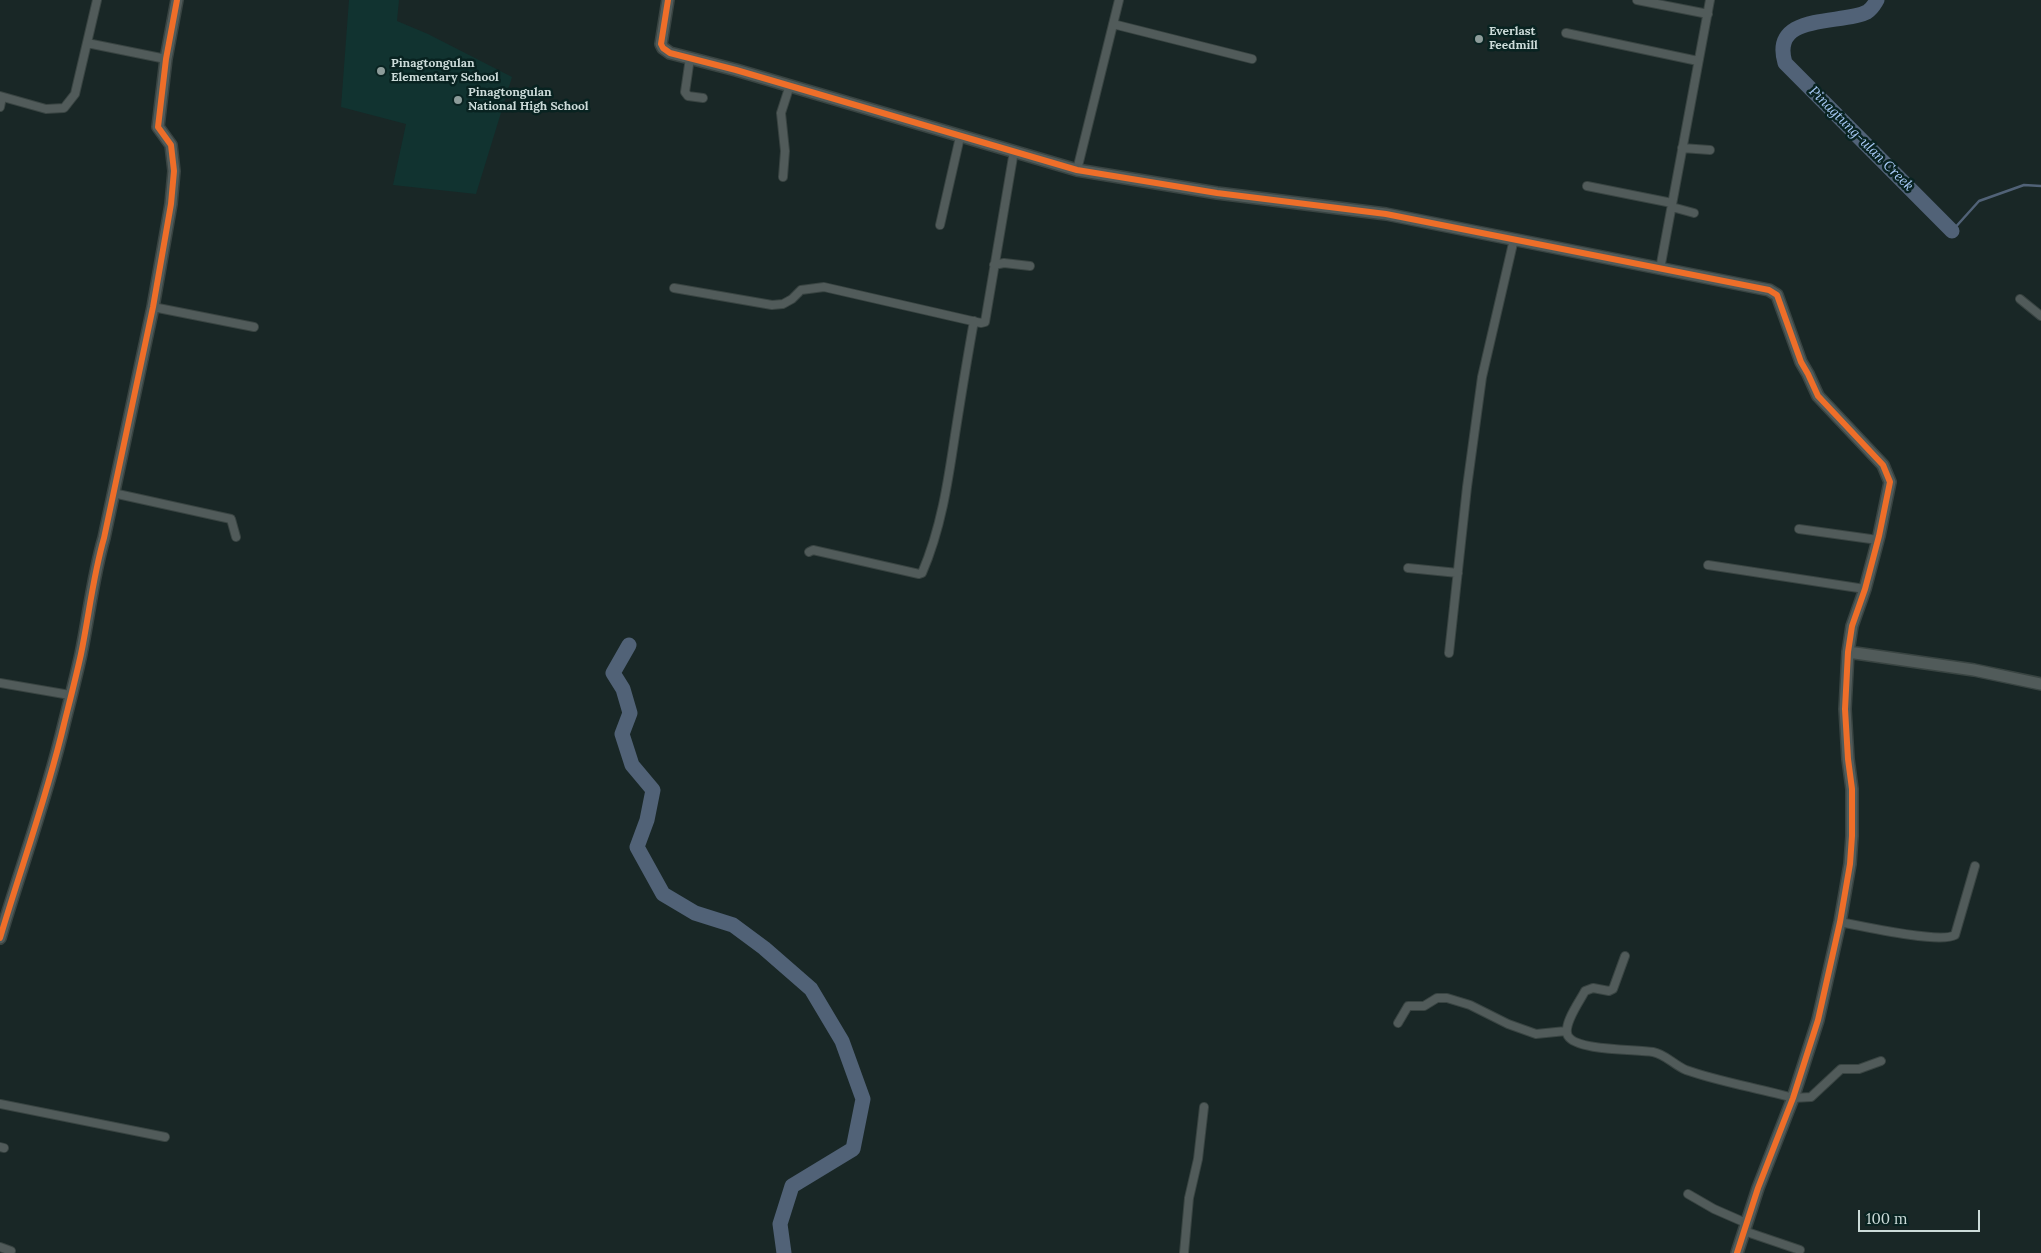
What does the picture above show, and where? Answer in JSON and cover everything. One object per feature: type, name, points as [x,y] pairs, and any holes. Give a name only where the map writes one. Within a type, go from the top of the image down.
[{"type":"street","points":[[0,107],[1,97],[46,108],[64,108],[74,94],[97,0]]},
{"type":"street","points":[[0,938],[28,845],[48,789],[80,655],[96,564],[104,538],[153,307],[171,204],[174,171],[171,145],[158,126],[166,59],[176,0]]},
{"type":"street","points":[[668,0],[661,44],[670,53],[790,85],[1077,170],[1217,193],[1386,214],[1770,290],[1777,295],[1801,362],[1818,396],[1883,465],[1888,473],[1890,482],[1878,540],[1865,589],[1852,626],[1848,652],[1845,709],[1852,789],[1852,836],[1850,864],[1840,922],[1818,1020],[1793,1098],[1737,1253]]},
{"type":"street","points":[[1077,170],[1119,0]]},
{"type":"street","points":[[1637,0],[1708,14]]},
{"type":"street","points":[[1660,269],[1710,0]]},
{"type":"street","points":[[1113,24],[1252,59]]},
{"type":"street","points":[[1566,33],[1698,61]]},
{"type":"street","points":[[87,43],[166,59]]},
{"type":"street","points":[[690,58],[685,92],[688,96],[703,98]]},
{"type":"street","points":[[783,176],[785,151],[781,114],[790,85]]},
{"type":"street","points":[[940,225],[960,136]]},
{"type":"street","points":[[1682,148],[1710,150]]},
{"type":"street","points":[[674,288],[772,305],[783,304],[792,300],[797,293],[807,288],[824,287],[981,323],[986,320],[1014,151]]},
{"type":"street","points":[[1587,186],[1672,205],[1694,213]]},
{"type":"street","points":[[1449,653],[1482,377],[1514,239]]},
{"type":"street","points":[[994,265],[1030,266]]},
{"type":"street","points":[[2020,299],[2041,316]]},
{"type":"street","points":[[153,307],[254,327]]},
{"type":"street","points":[[809,552],[813,550],[894,570],[922,573],[942,510],[974,321]]},
{"type":"street","points":[[113,493],[231,520],[236,537]]},
{"type":"street","points":[[1799,529],[1878,540]]},
{"type":"street","points":[[1708,564],[1865,589]]},
{"type":"street","points":[[1408,568],[1458,573]]},
{"type":"street","points":[[1848,652],[1974,670],[2041,684]]},
{"type":"street","points":[[0,683],[70,695]]},
{"type":"street","points":[[1840,922],[1931,938],[1950,938],[1955,935],[1975,866]]},
{"type":"street","points":[[1626,956],[1613,989],[1609,991],[1593,988],[1584,991],[1568,1022],[1566,1031],[1568,1037],[1576,1043],[1609,1049],[1653,1052],[1687,1070],[1793,1098],[1811,1098],[1841,1069],[1859,1069],[1881,1061]]},
{"type":"street","points":[[1398,1022],[1408,1006],[1424,1006],[1437,998],[1447,998],[1470,1005],[1508,1024],[1536,1034],[1566,1031]]},
{"type":"street","points":[[0,1104],[165,1137]]},
{"type":"street","points":[[1184,1253],[1189,1198],[1198,1159],[1204,1107]]},
{"type":"street","points":[[1688,1194],[1745,1227],[1800,1250]]},
{"type":"street","points":[[0,1247],[11,1251]]},
{"type":"shaded area","name":"Pinagtongulan National High School","points":[[349,0],[399,0],[397,21],[428,34],[512,77],[476,194],[393,185],[406,124],[341,107]]},
{"type":"waterway","name":"Pinagtung-ulan Creek","points":[[1877,0],[1867,12],[1856,16],[1811,23],[1798,28],[1788,35],[1783,47],[1785,63],[1952,231]]},
{"type":"waterway","name":"Pinagtung-ulan Creek","points":[[1952,231],[1979,201],[2024,185],[2041,186]]},
{"type":"waterway","points":[[629,645],[613,673],[623,689],[630,713],[622,734],[632,765],[653,790],[647,820],[637,847],[663,894],[695,913],[733,925],[764,948],[811,989],[842,1041],[863,1099],[853,1149],[792,1186],[780,1224],[784,1253]]},
{"type":"cycle path","points":[[0,938],[50,778],[75,680],[97,567],[153,307],[171,204],[174,171],[171,145],[158,127],[166,59],[177,0]]},
{"type":"cycle path","points":[[668,0],[661,44],[670,53],[736,70],[1077,170],[1217,193],[1386,214],[1769,290],[1777,295],[1801,362],[1818,396],[1883,465],[1890,482],[1879,536],[1865,589],[1852,626],[1848,652],[1845,709],[1852,789],[1852,836],[1850,864],[1840,922],[1818,1020],[1793,1098],[1758,1188],[1737,1253]]},
{"type":"place","name":"Everlast Feedmill","points":[[1479,39]]},
{"type":"place","name":"Pinagtongulan Elementary School","points":[[381,71]]},
{"type":"place","name":"Pinagtongulan National High School","points":[[458,100]]}]
